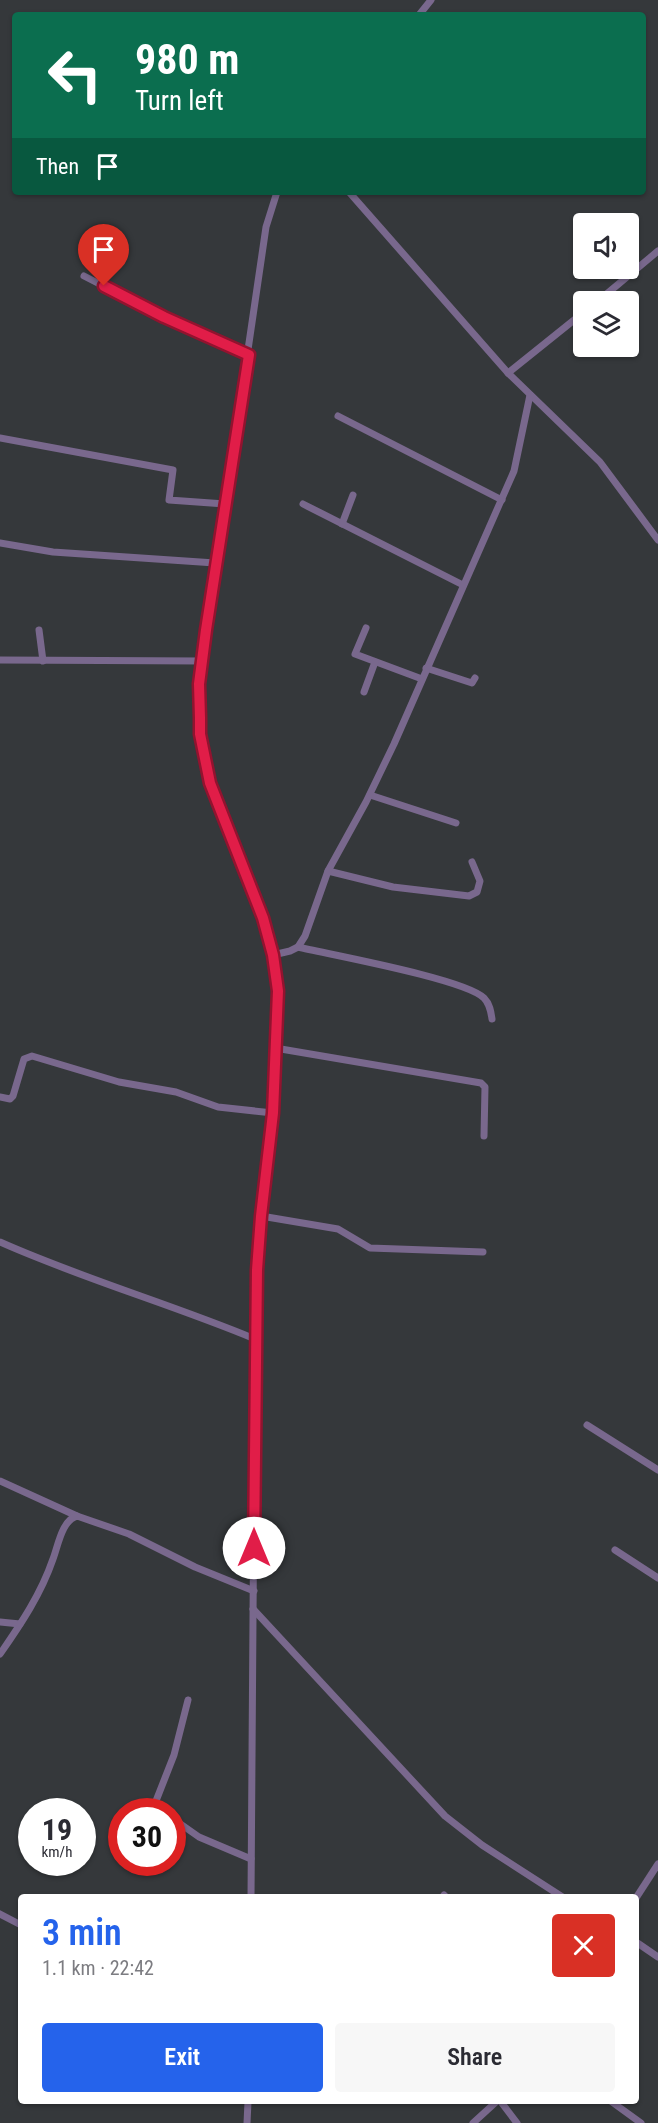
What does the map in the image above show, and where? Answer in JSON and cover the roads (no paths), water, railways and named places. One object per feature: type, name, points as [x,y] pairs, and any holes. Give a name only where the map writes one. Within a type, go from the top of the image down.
[{"type":"street","points":[[421,12],[431,0]]},
{"type":"street","points":[[251,1894],[255,1339],[261,1216],[273,1113],[278,991],[273,955],[260,908],[210,783],[203,755],[199,684],[266,227],[276,195]]},
{"type":"street","points":[[352,195],[508,373],[600,462],[658,540]]},
{"type":"street","points":[[610,291],[658,251]]},
{"type":"street","points":[[84,276],[164,317],[249,355]]},
{"type":"street","points":[[508,373],[573,321]]},
{"type":"street","points":[[273,955],[298,947],[305,936],[328,871],[370,795],[502,500],[518,458],[530,395]]},
{"type":"street","points":[[338,416],[502,500]]},
{"type":"street","points":[[0,438],[173,470],[169,500],[225,504]]},
{"type":"street","points":[[342,524],[353,495]]},
{"type":"street","points":[[303,504],[464,585]]},
{"type":"street","points":[[0,543],[53,552],[215,563]]},
{"type":"street","points":[[366,628],[355,654],[422,679]]},
{"type":"street","points":[[39,630],[43,661]]},
{"type":"street","points":[[0,660],[203,661]]},
{"type":"street","points":[[364,692],[375,662]]},
{"type":"street","points":[[426,668],[472,683],[475,678]]},
{"type":"street","points":[[370,795],[456,823]]},
{"type":"street","points":[[328,871],[393,887],[469,896],[477,891],[480,881],[472,862]]},
{"type":"street","points":[[298,947],[459,984],[485,999],[491,1009],[492,1019]]},
{"type":"street","points":[[275,1048],[481,1083],[485,1087],[484,1136]]},
{"type":"street","points":[[0,1097],[10,1099],[13,1096],[24,1059],[33,1056],[119,1082],[176,1092],[218,1107],[273,1113]]},
{"type":"street","points":[[261,1216],[338,1229],[370,1248],[483,1252]]},
{"type":"street","points":[[0,1242],[47,1263],[207,1319],[255,1339]]},
{"type":"street","points":[[588,1425],[658,1470]]},
{"type":"street","points":[[0,1480],[77,1516],[129,1534],[195,1567],[254,1591]]},
{"type":"street","points":[[0,1654],[47,1577],[67,1523],[77,1516]]},
{"type":"street","points":[[615,1551],[658,1578]]},
{"type":"street","points":[[253,1609],[445,1816],[482,1845],[558,1894]]},
{"type":"street","points":[[0,1622],[20,1624]]},
{"type":"street","points":[[157,1798],[174,1755],[188,1700]]},
{"type":"street","points":[[186,1828],[199,1837],[251,1859]]},
{"type":"street","points":[[639,1894],[658,1864]]},
{"type":"street","points":[[0,1914],[18,1923]]},
{"type":"street","points":[[639,1944],[658,1957]]},
{"type":"street","points":[[247,2123],[248,2104]]},
{"type":"street","points":[[473,2123],[494,2104]]},
{"type":"street","points":[[503,2104],[518,2123]]},
{"type":"street","points":[[615,2104],[641,2123]]}]
